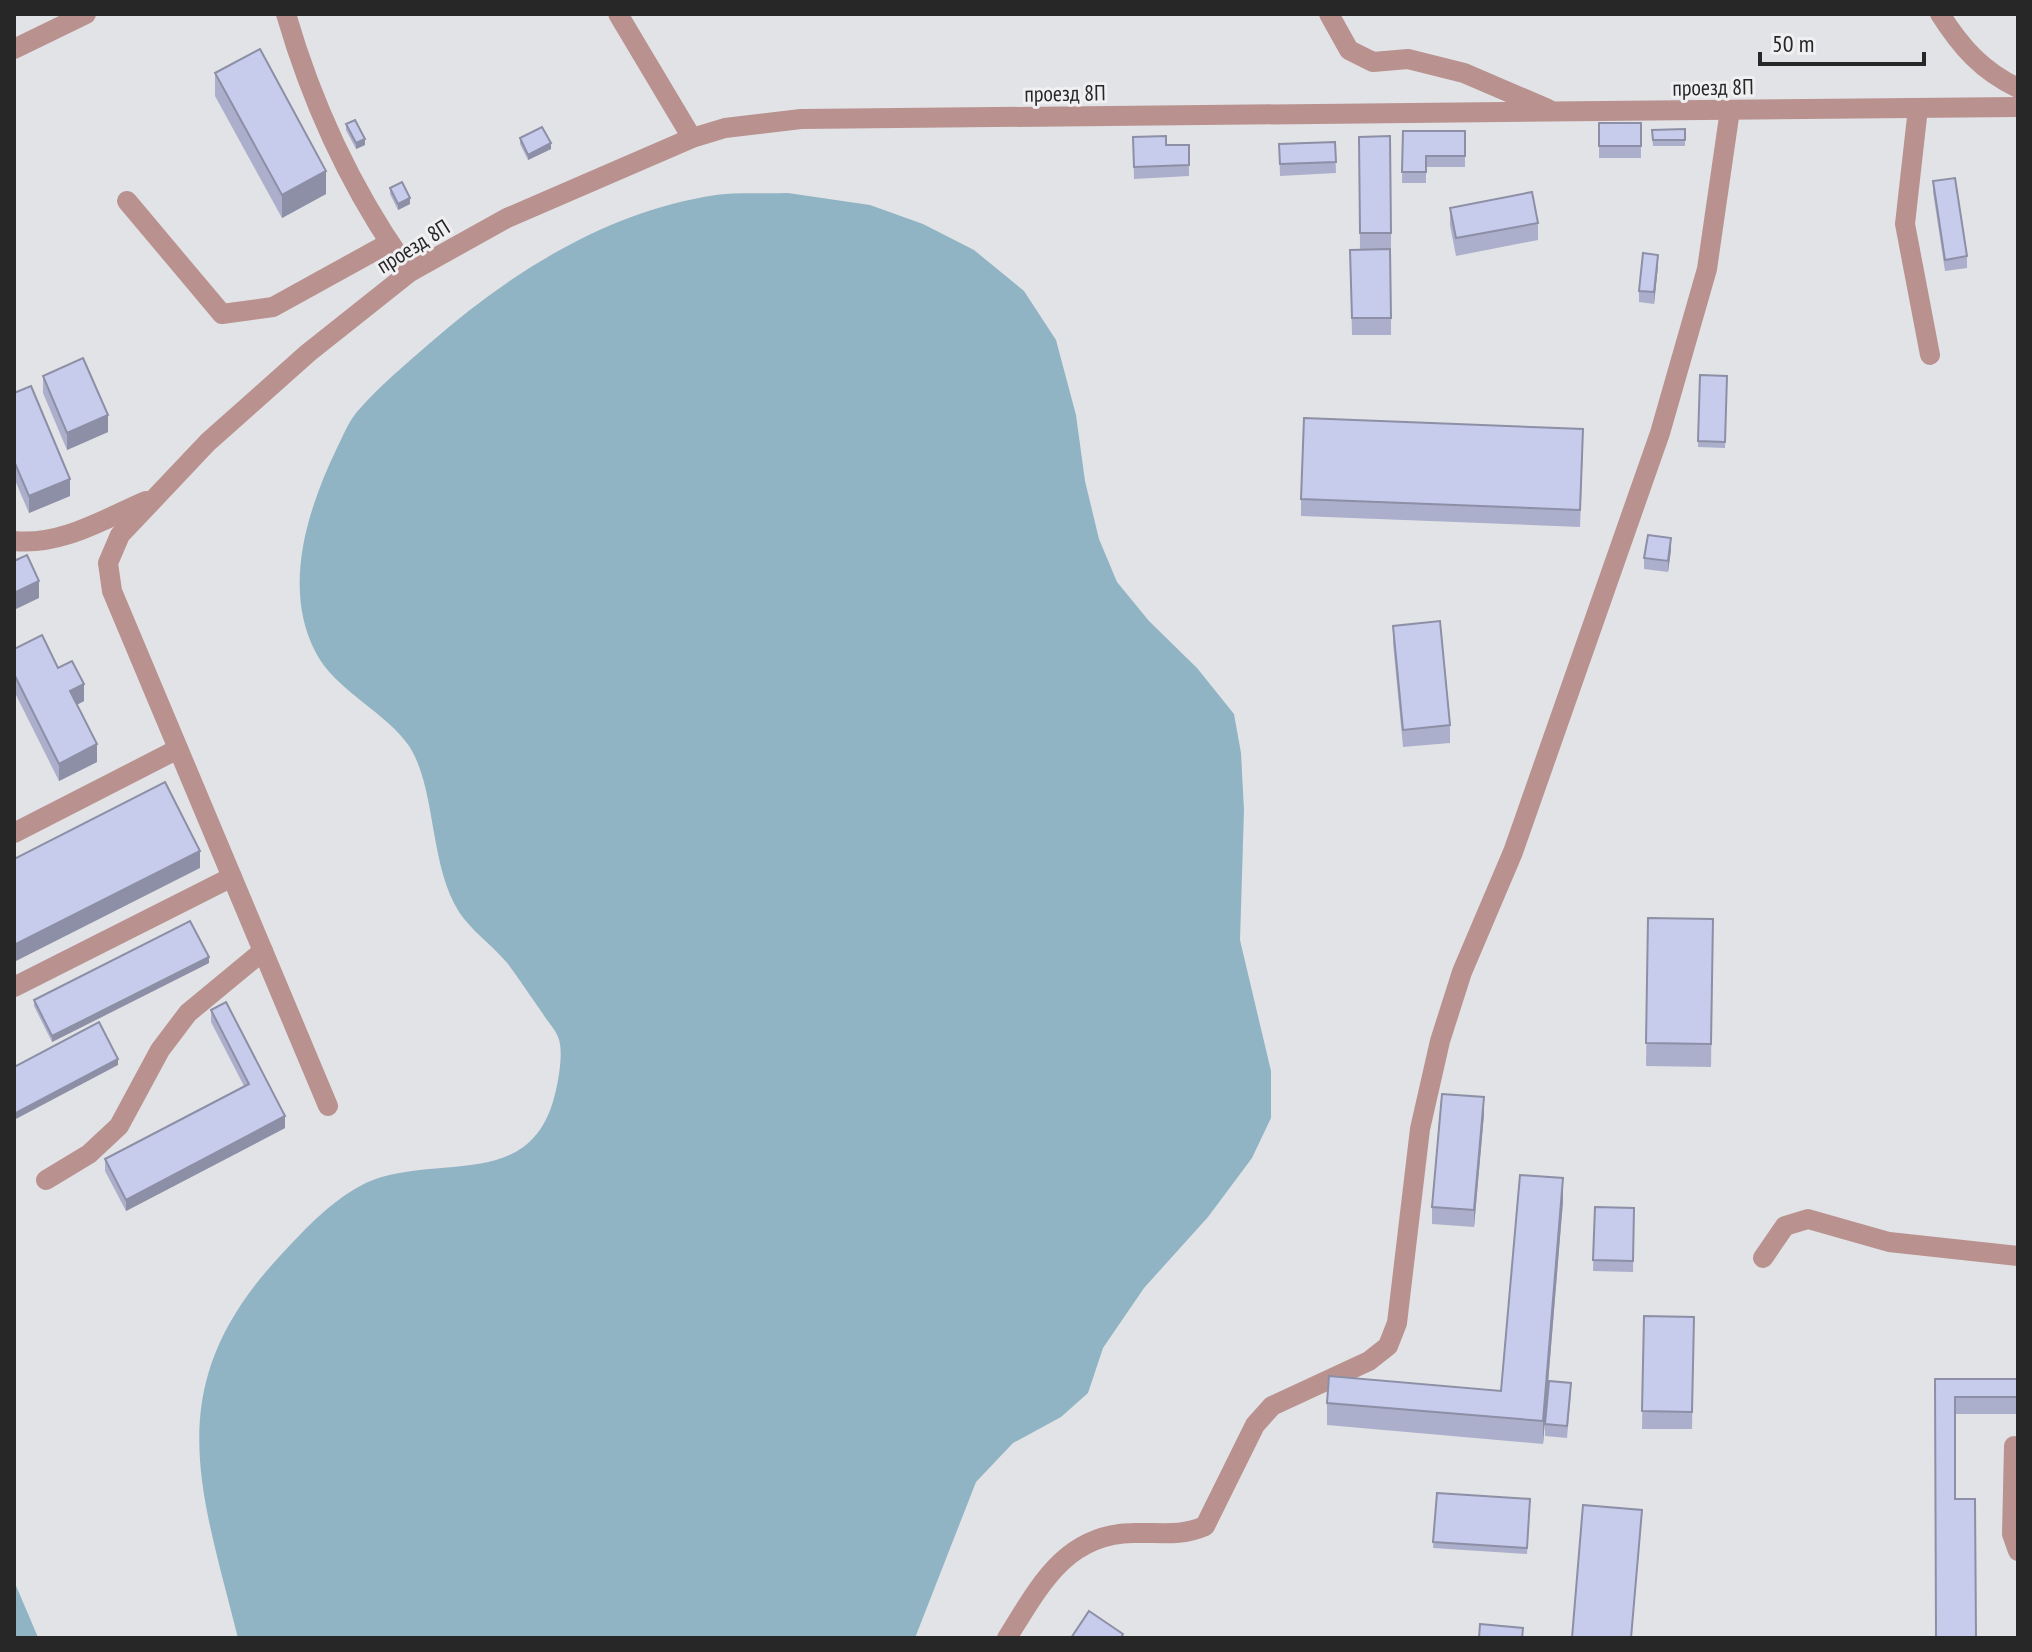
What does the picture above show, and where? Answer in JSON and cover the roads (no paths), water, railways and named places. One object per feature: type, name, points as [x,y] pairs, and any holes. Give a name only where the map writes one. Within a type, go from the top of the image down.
[{"type":"street","points":[[14,49],[86,14]]},
{"type":"street","points":[[286,14],[337,154],[389,243],[410,272]]},
{"type":"street","points":[[618,14],[692,138]]},
{"type":"street","points":[[1329,14],[1349,50],[1373,62],[1408,59],[1464,73],[1556,112]]},
{"type":"street","points":[[1940,14],[1970,56],[1998,79],[2018,88]]},
{"type":"street","name":"проезд 8П","points":[[328,1106],[112,591],[108,563],[120,535],[208,442],[308,353],[410,272],[507,218],[692,138],[725,128],[801,119],[2018,107]]},
{"type":"street","points":[[1918,108],[1905,224],[1930,355]]},
{"type":"street","points":[[1007,1638],[1062,1560],[1090,1541],[1108,1534],[1185,1535],[1205,1526],[1255,1425],[1272,1406],[1369,1361],[1388,1346],[1397,1323],[1420,1129],[1440,1041],[1462,972],[1513,852],[1660,433],[1707,269],[1730,110]]},
{"type":"street","points":[[127,201],[222,314],[273,307],[389,243]]},
{"type":"street","points":[[14,541],[35,543],[69,535],[157,496]]},
{"type":"street","points":[[14,833],[178,749]]},
{"type":"street","points":[[14,987],[232,877]]},
{"type":"street","points":[[46,1180],[89,1154],[119,1126],[160,1050],[188,1013],[263,951]]},
{"type":"street","points":[[1763,1258],[1785,1226],[1808,1219],[1889,1242],[2018,1256]]},
{"type":"street","points":[[2014,1446],[2012,1534],[2018,1551]]},
{"type":"water","points":[[788,193],[870,205],[923,224],[974,250],[1024,291],[1056,340],[1076,415],[1085,481],[1099,539],[1117,582],[1149,621],[1197,668],[1234,714],[1241,753],[1244,810],[1240,940],[1271,1071],[1271,1118],[1252,1158],[1208,1217],[1144,1288],[1103,1348],[1088,1393],[1061,1417],[1013,1443],[976,1482],[915,1638],[238,1638],[212,1533],[199,1439],[203,1395],[217,1350],[241,1304],[311,1224],[334,1203],[360,1186],[401,1173],[483,1163],[507,1156],[528,1143],[545,1122],[556,1090],[561,1058],[559,1040],[554,1030],[508,964],[470,926],[453,901],[439,857],[425,785],[409,746],[388,723],[335,678],[316,653],[306,628],[300,576],[302,550],[316,497],[346,430],[364,403],[461,317],[528,269],[599,230],[676,203],[725,194]]},
{"type":"water","points":[[14,1581],[37,1635],[38,1638],[14,1638]]}]
